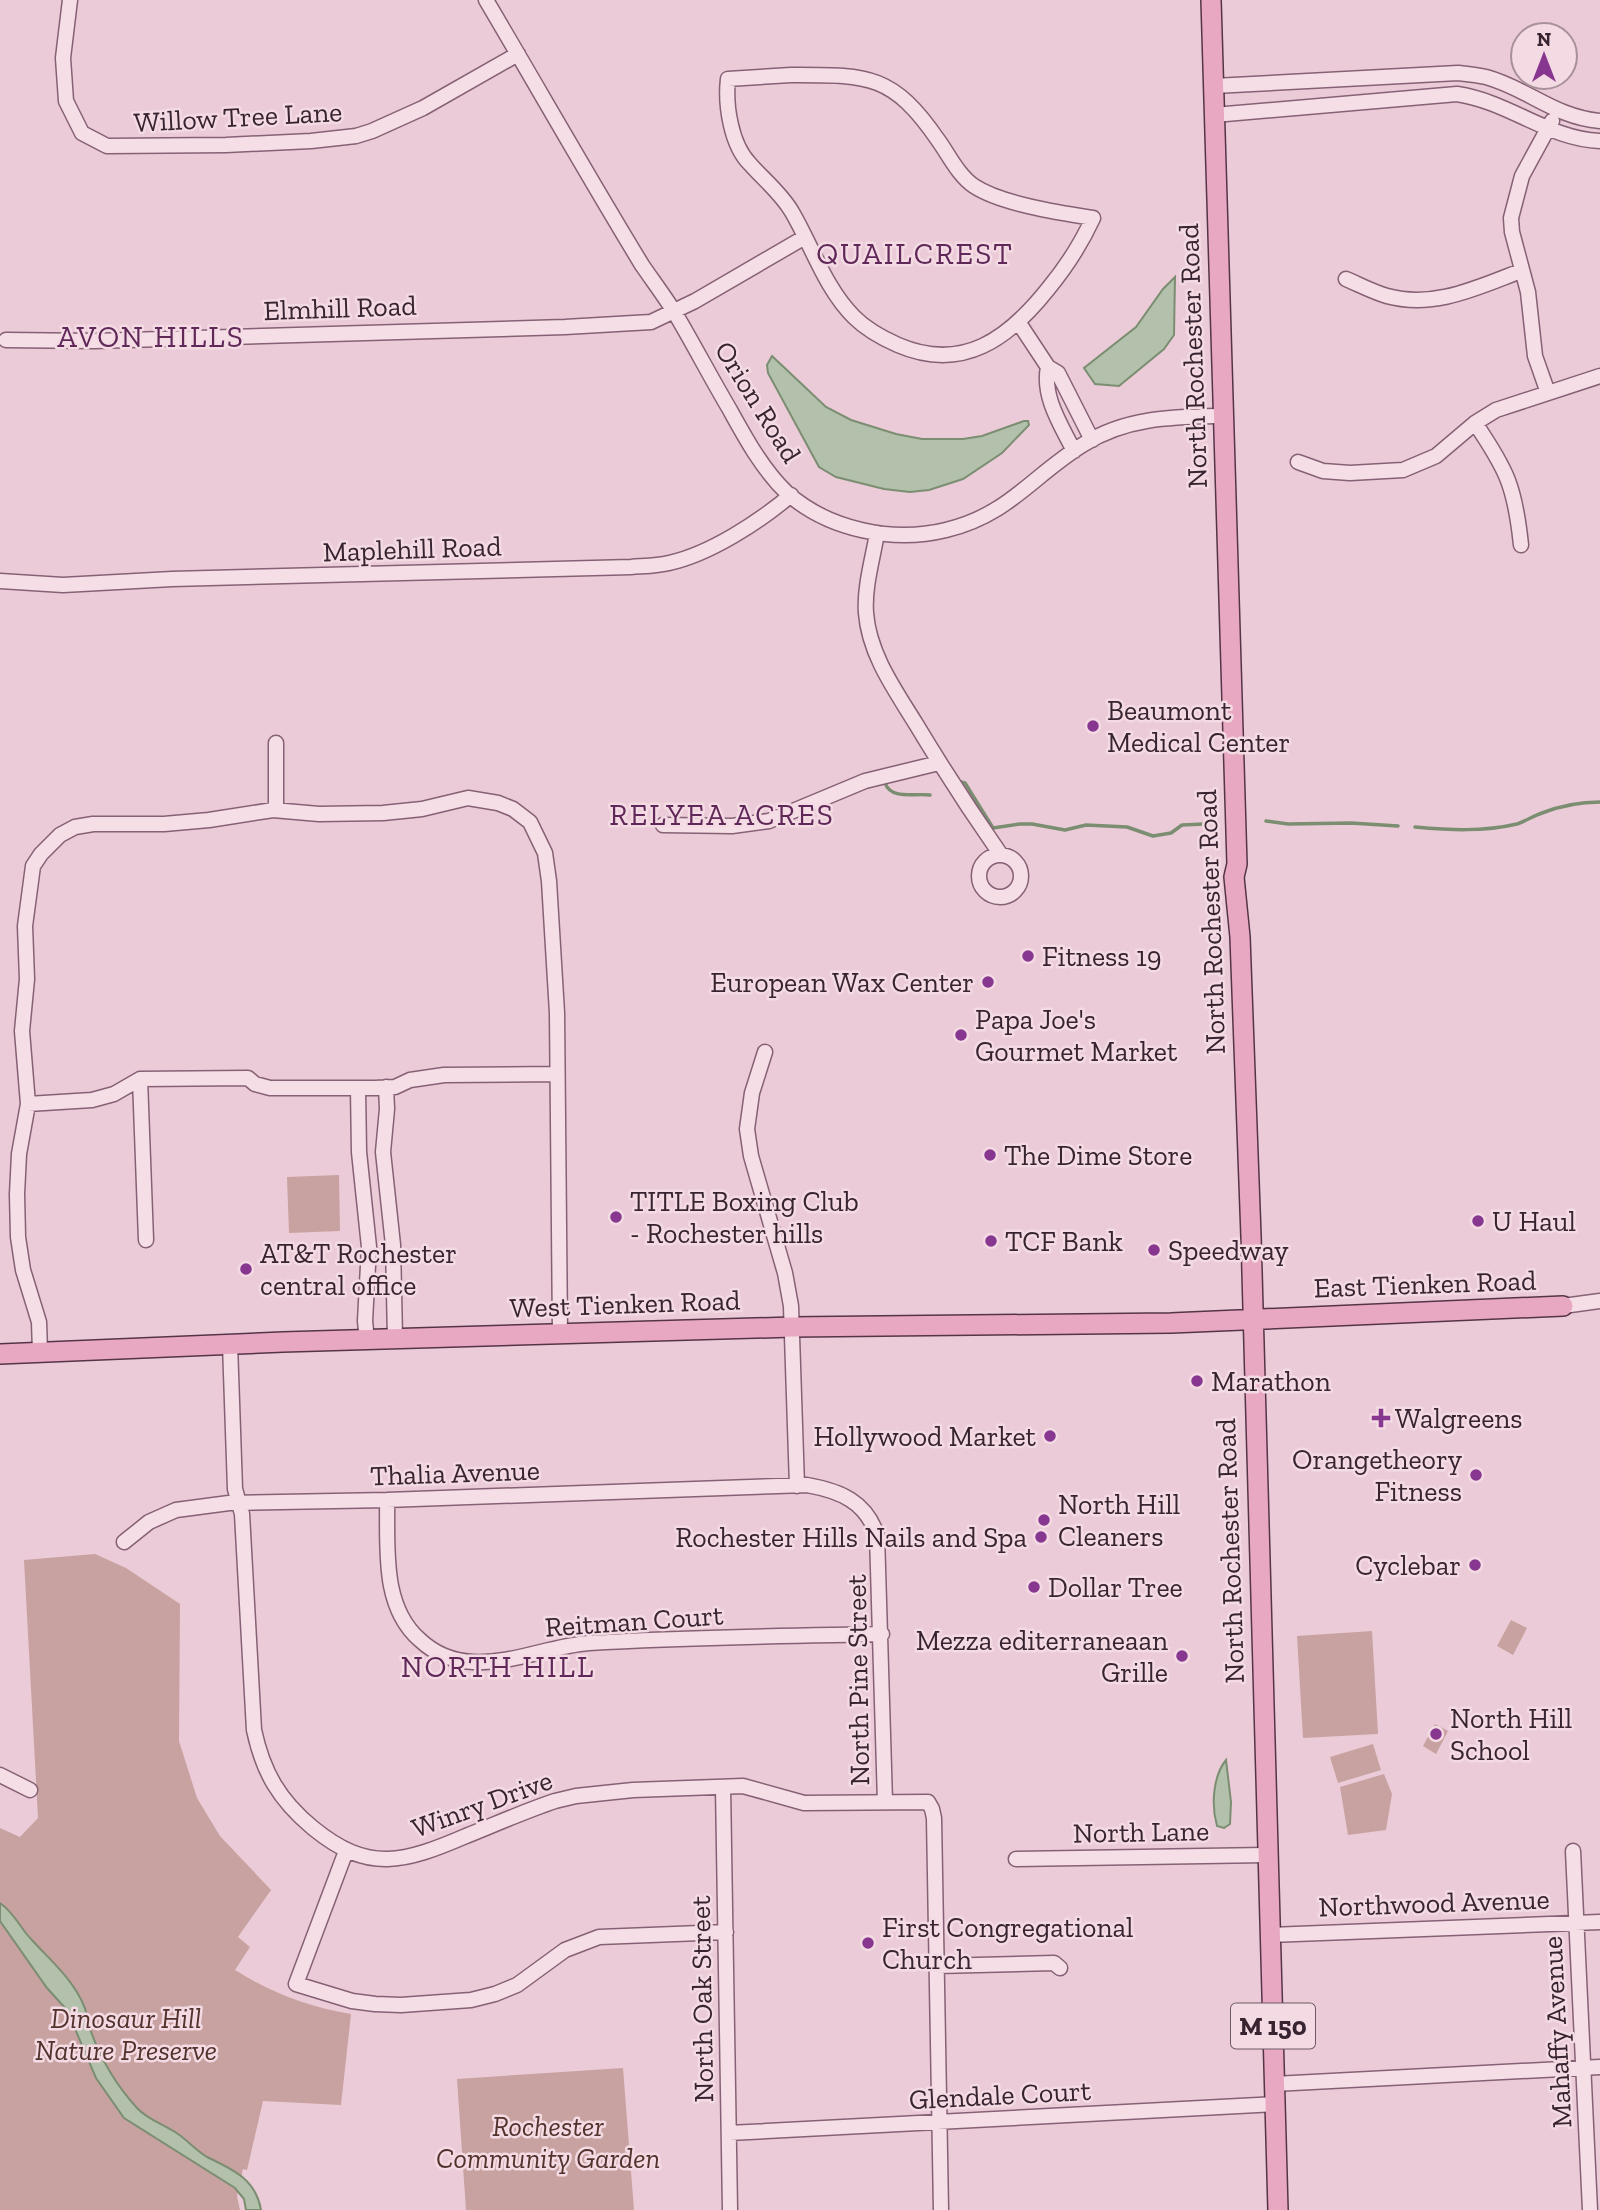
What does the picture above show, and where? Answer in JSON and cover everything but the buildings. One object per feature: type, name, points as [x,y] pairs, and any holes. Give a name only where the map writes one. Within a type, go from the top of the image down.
[{"type":"main road","name":"North Rochester Road","points":[[1211,0],[1237,864],[1234,877],[1240,937],[1266,1848]]},
{"type":"main road","name":"East Tienken Road","points":[[1252,1319],[1563,1306]]},
{"type":"main road","name":"West Tienken Road","points":[[0,1354],[395,1338],[792,1327],[1171,1323],[1252,1319]]},
{"type":"main road","name":"M 150","points":[[1266,1848],[1278,2210]]},
{"type":"street","name":"Willow Tree Lane","points":[[70,0],[63,58],[66,101],[82,133],[107,146],[226,145],[356,136],[423,107],[518,54]]},
{"type":"street","name":"Orion Road","points":[[486,0],[643,266],[674,312],[744,436],[766,469],[791,495],[811,510],[877,533],[894,536],[923,535],[975,522],[1014,499],[1074,451],[1112,430],[1142,420],[1222,416]]},
{"type":"street","points":[[1214,86],[1458,73],[1487,77],[1557,111],[1600,121]]},
{"type":"street","points":[[833,75],[884,84],[906,100],[957,168],[976,188],[1011,201],[1093,218],[1070,262],[1019,323],[996,340],[970,351],[933,354],[905,348],[868,329],[853,316],[829,282],[805,237],[785,200],[740,153],[727,100],[728,79],[833,75]]},
{"type":"street","points":[[1356,79],[1359,102]]},
{"type":"street","points":[[1214,115],[1457,94],[1481,97],[1568,137],[1600,141]]},
{"type":"street","points":[[1548,393],[1535,356],[1528,292],[1512,232],[1513,207],[1522,176],[1557,111]]},
{"type":"street","name":"Elmhill Road","points":[[6,340],[94,341],[565,327],[651,321],[674,312],[805,237]]},
{"type":"street","points":[[1346,279],[1386,296],[1405,300],[1427,299],[1452,297],[1521,271]]},
{"type":"street","points":[[1019,323],[1048,367],[1058,373],[1092,440]]},
{"type":"street","points":[[1048,367],[1046,379],[1050,401],[1074,451]]},
{"type":"street","points":[[1298,462],[1323,471],[1336,472],[1403,470],[1436,456],[1475,423],[1496,411],[1600,376]]},
{"type":"street","points":[[1475,423],[1499,458],[1508,477],[1517,509],[1521,545]]},
{"type":"street","name":"Maplehill Road","points":[[7,582],[63,585],[172,579],[618,568],[669,563],[717,544],[754,524],[791,495]]},
{"type":"street","points":[[877,533],[867,597],[868,629],[886,675],[939,763],[1001,855],[1014,860],[1021,872],[1020,886],[1011,895],[992,896],[982,887],[979,872],[987,860],[988,836]]},
{"type":"street","points":[[276,743],[276,810]]},
{"type":"street","points":[[663,825],[732,826],[769,821],[865,781],[939,763]]},
{"type":"street","points":[[40,1351],[39,1322],[23,1270],[18,1237],[19,1154],[28,1104],[22,1031],[27,979],[25,926],[33,866],[41,854],[60,835],[75,827],[93,824],[164,824],[276,810],[319,814],[373,814],[422,809],[468,798],[498,803],[513,809],[530,822],[545,853],[550,881],[557,1013],[560,1334]]},
{"type":"street","points":[[987,860],[1001,855]]},
{"type":"street","points":[[765,1052],[752,1093],[747,1129],[751,1156],[785,1273],[792,1327],[797,1486]]},
{"type":"street","points":[[28,1104],[92,1100],[114,1094],[140,1079],[248,1078],[255,1084],[270,1088],[358,1088],[395,1087],[410,1080],[444,1075],[557,1074]]},
{"type":"street","points":[[140,1079],[146,1240]]},
{"type":"street","points":[[386,1087],[383,1152],[393,1245],[395,1338]]},
{"type":"street","points":[[358,1088],[359,1152],[369,1247],[365,1321],[367,1340]]},
{"type":"street","name":"East Tienken Road","points":[[1563,1306],[1600,1301]]},
{"type":"street","name":"Winry Drive","points":[[230,1344],[235,1489],[242,1514],[254,1730],[260,1758],[268,1776],[303,1820],[326,1838],[346,1851],[373,1858],[397,1860],[435,1850],[532,1808],[576,1796],[632,1790],[743,1786],[804,1803],[885,1802]]},
{"type":"street","name":"Thalia Avenue","points":[[124,1542],[149,1522],[176,1510],[238,1502],[387,1500],[797,1486]]},
{"type":"street","name":"North Pine Street","points":[[797,1486],[823,1488],[855,1500],[873,1521],[879,1549],[885,1802],[928,1802],[932,1809],[941,2210]]},
{"type":"street","name":"Reitman Court","points":[[387,1500],[389,1571],[402,1620],[420,1640],[454,1660],[496,1661],[585,1643],[882,1634]]},
{"type":"street","points":[[0,1775],[30,1790]]},
{"type":"street","name":"North Oak Street","points":[[723,1787],[730,2210]]},
{"type":"street","name":"North Lane","points":[[1016,1859],[1266,1848]]},
{"type":"street","points":[[346,1851],[296,1984],[352,2001],[401,2005],[471,2000],[517,1985],[565,1950],[599,1937],[726,1932]]},
{"type":"street","name":"Mahaffy Avenue","points":[[1573,1851],[1590,2210]]},
{"type":"street","name":"Northwood Avenue","points":[[1270,1935],[1600,1922]]},
{"type":"street","points":[[937,1966],[1054,1963],[1060,1968]]},
{"type":"street","points":[[1274,2084],[1600,2067]]},
{"type":"street","name":"Glendale Court","points":[[729,2133],[1275,2104]]},
{"type":"green space","points":[[339,1175],[340,1231],[289,1233],[287,1177]]},
{"type":"green space","name":"Dinosaur Hill Nature Preserve","points":[[95,1554],[126,1568],[180,1604],[179,1741],[197,1798],[220,1836],[271,1890],[238,1937],[250,1947],[235,1970],[291,1998],[351,2014],[341,2105],[263,2101],[247,2170],[243,2169],[237,2196],[240,2210],[0,2210],[0,1828],[20,1837],[38,1818],[24,1560]]},
{"type":"green space","points":[[1511,1620],[1527,1628],[1513,1655],[1497,1646]]},
{"type":"green space","points":[[1372,1631],[1378,1734],[1303,1738],[1297,1636]]},
{"type":"green space","points":[[1435,1724],[1448,1731],[1436,1754],[1423,1746]]},
{"type":"green space","points":[[1373,1744],[1381,1770],[1338,1783],[1330,1757]]},
{"type":"green space","points":[[1384,1774],[1392,1794],[1386,1830],[1348,1835],[1340,1787]]},
{"type":"green space","name":"Rochester Community Garden","points":[[623,2068],[634,2210],[466,2210],[457,2079]]},
{"type":"shaded area","points":[[1175,277],[1174,335],[1164,349],[1119,386],[1095,384],[1084,368],[1136,327]]},
{"type":"shaded area","points":[[772,356],[826,407],[851,420],[896,434],[922,439],[963,439],[982,436],[1024,421],[1028,421],[1029,425],[1002,453],[963,479],[929,490],[910,492],[884,489],[836,477],[819,467],[768,373],[767,365]]},
{"type":"shaded area","points":[[1226,1760],[1231,1802],[1230,1824],[1224,1828],[1217,1826],[1214,1800],[1218,1774]]},
{"type":"shaded area","points":[[0,1903],[74,1987],[85,2008],[89,2026],[103,2059],[129,2099],[146,2116],[178,2134],[207,2157],[242,2176],[254,2190],[261,2210],[246,2210],[244,2199],[235,2188],[124,2118],[96,2078],[67,2010],[47,1988],[0,1921]]},
{"type":"waterway","points":[[961,782],[965,783],[993,828],[1020,824],[1065,830],[1086,825],[1127,827],[1153,836],[1171,833],[1182,825],[1204,824]]},
{"type":"waterway","points":[[885,783],[892,792],[898,794],[930,795]]},
{"type":"waterway","points":[[1415,827],[1466,830],[1504,827],[1563,806],[1600,802]]},
{"type":"waterway","points":[[1209,821],[1215,821]]},
{"type":"waterway","points":[[1266,821],[1288,824],[1351,823],[1398,826]]},
{"type":"place","name":"Beaumont Medical Center","points":[[1093,726]]},
{"type":"place","name":"Fitness 19","points":[[1028,956]]},
{"type":"place","name":"European Wax Center","points":[[988,982]]},
{"type":"place","name":"Papa Joe's Gourmet Market","points":[[961,1035]]},
{"type":"place","name":"The Dime Store","points":[[990,1155]]},
{"type":"place","name":"TITLE Boxing Club - Rochester hills","points":[[616,1217]]},
{"type":"place","name":"U Haul","points":[[1478,1221]]},
{"type":"place","name":"TCF Bank","points":[[991,1241]]},
{"type":"place","name":"Speedway","points":[[1154,1250]]},
{"type":"place","name":"AT&T Rochester central office","points":[[246,1269]]},
{"type":"place","name":"Marathon","points":[[1197,1381]]},
{"type":"place","name":"Walgreens","points":[[1381,1418]]},
{"type":"place","name":"Hollywood Market","points":[[1050,1436]]},
{"type":"place","name":"Orangetheory Fitness","points":[[1476,1475]]},
{"type":"place","name":"North Hill Cleaners","points":[[1044,1520]]},
{"type":"place","name":"Rochester Hills Nails and Spa","points":[[1041,1537]]},
{"type":"place","name":"Cyclebar","points":[[1475,1565]]},
{"type":"place","name":"Dollar Tree","points":[[1034,1587]]},
{"type":"place","name":"Mezza editerraneaan Grille","points":[[1182,1656]]},
{"type":"place","name":"North Hill School","points":[[1436,1734]]},
{"type":"place","name":"First Congregational Church","points":[[868,1943]]},
{"type":"district","name":"QUAILCREST","points":[[915,254]]},
{"type":"district","name":"AVON HILLS","points":[[151,337]]},
{"type":"district","name":"RELYEA ACRES","points":[[722,815]]},
{"type":"district","name":"NORTH HILL","points":[[498,1667]]}]
